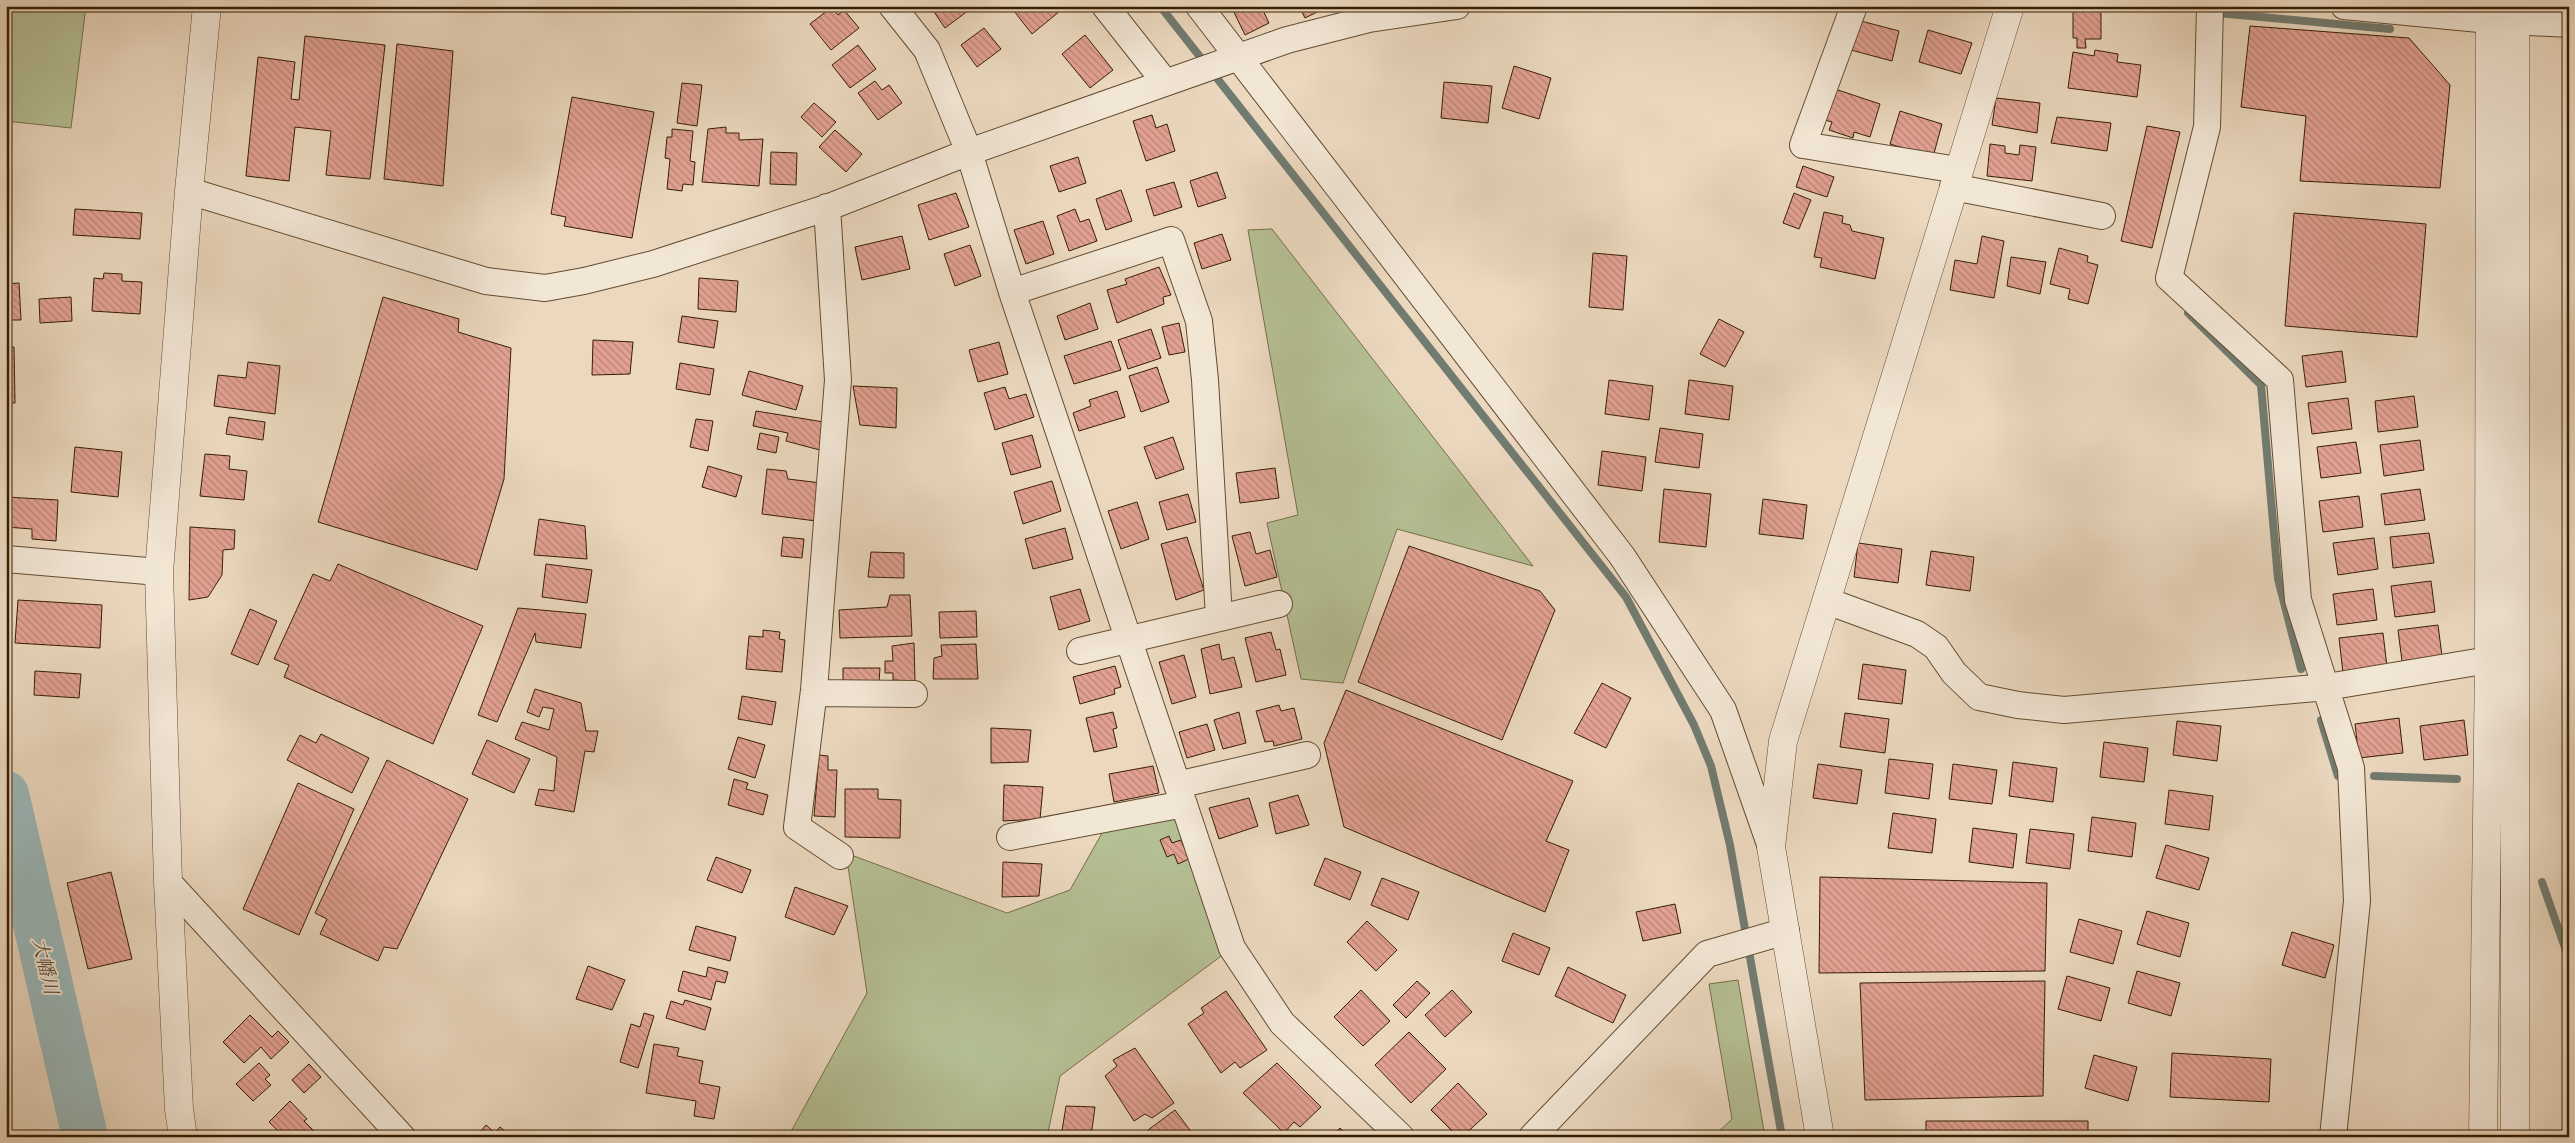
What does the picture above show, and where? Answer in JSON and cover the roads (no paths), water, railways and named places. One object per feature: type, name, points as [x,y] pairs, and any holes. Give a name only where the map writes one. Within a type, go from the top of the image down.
[{"type":"street","points":[[183,1137],[179,1110],[168,882],[159,572],[189,191],[207,6]]},
{"type":"street","points":[[892,6],[927,50],[969,152],[1012,292],[1232,948],[1282,1023],[1401,1137]]},
{"type":"street","points":[[1105,6],[1174,80]]},
{"type":"street","points":[[1199,6],[1234,59],[1622,556],[1723,710],[1771,848]]},
{"type":"street","points":[[189,191],[486,281],[545,288],[584,281],[654,264],[826,207],[969,152],[1368,13],[1457,6]]},
{"type":"street","points":[[1854,6],[1803,145],[1955,178],[2102,216]]},
{"type":"street","points":[[1820,1137],[1775,934],[1771,848],[1783,742],[1955,178],[2010,6]]},
{"type":"street","points":[[2210,6],[2207,127],[2169,278],[2280,380],[2298,600],[2351,768],[2357,901],[2333,1137]]},
{"type":"street","points":[[2344,6],[2502,14],[2569,24]]},
{"type":"street","points":[[2483,1137],[2489,660],[2502,14]]},
{"type":"street","points":[[2502,14],[2515,1137]]},
{"type":"street","points":[[826,207],[838,380],[814,692],[797,827],[840,856]]},
{"type":"street","points":[[1012,292],[1171,240],[1199,321],[1205,380],[1219,618]]},
{"type":"street","points":[[6,559],[159,572]]},
{"type":"street","points":[[1827,602],[1917,634],[1936,647],[1954,672],[1980,697],[2018,705],[2064,710],[2327,687],[2489,660]]},
{"type":"street","points":[[1080,651],[1128,638],[1279,604]]},
{"type":"street","points":[[814,692],[914,694]]},
{"type":"street","points":[[1010,836],[1180,794],[1307,755]]},
{"type":"street","points":[[168,882],[402,1137]]},
{"type":"street","points":[[1532,1137],[1707,954],[1775,934]]},
{"type":"waterway","points":[[1160,6],[1626,597],[1694,725],[1711,766],[1730,845],[1782,1137]]},
{"type":"waterway","points":[[2218,17],[2218,13],[2390,29]]},
{"type":"waterway","points":[[2188,313],[2261,385],[2278,579],[2301,669]]},
{"type":"waterway","points":[[2321,720],[2338,776]]},
{"type":"waterway","points":[[2374,776],[2457,779]]},
{"type":"waterway","name":"大幡川","points":[[6,794],[85,1137]]},
{"type":"waterway","points":[[2542,882],[2569,959]]}]
